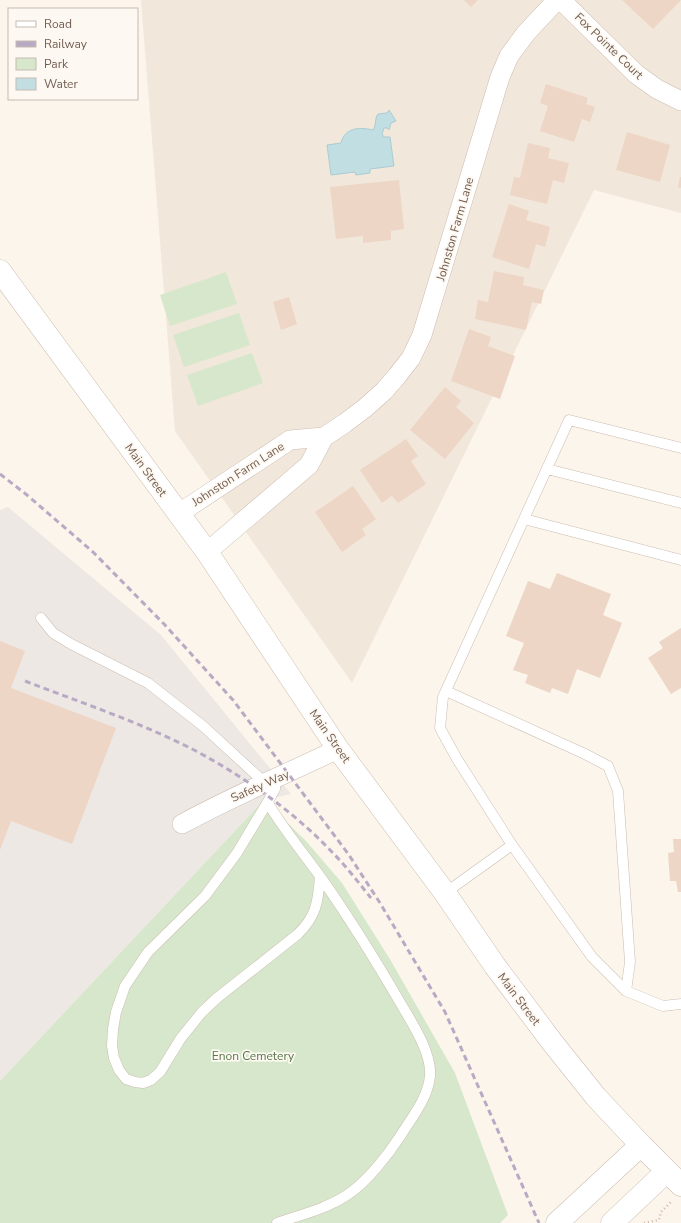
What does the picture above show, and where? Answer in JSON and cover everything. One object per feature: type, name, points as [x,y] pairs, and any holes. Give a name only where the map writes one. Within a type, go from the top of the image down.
[{"type":"main road","name":"Main Street","points":[[0,271],[207,552],[338,749],[445,893],[495,966],[552,1042],[596,1097],[641,1145],[674,1184]]},
{"type":"main road","points":[[557,1223],[641,1145]]},
{"type":"main road","points":[[612,1223],[674,1184]]},
{"type":"street","name":"Johnston Farm Lane","points":[[207,552],[309,465],[324,437],[365,408],[384,391],[398,376],[411,358],[422,335],[433,301],[500,77],[509,56],[526,33],[557,0]]},
{"type":"street","name":"Fox Pointe Court","points":[[561,0],[636,74],[657,89],[681,101]]},
{"type":"street","name":"Johnston Farm Lane","points":[[178,514],[290,440],[324,437]]},
{"type":"street","name":"Safety Way","points":[[182,824],[214,806],[338,749]]},
{"type":"lane","points":[[681,448],[569,420],[443,697],[440,728],[457,759],[512,845],[592,957],[626,991],[663,1006],[681,1004]]},
{"type":"lane","points":[[547,469],[681,503]]},
{"type":"lane","points":[[524,519],[681,560]]},
{"type":"lane","points":[[41,618],[53,633],[71,644],[148,683],[270,781],[275,789],[237,853],[205,896],[148,952],[125,986],[116,1012],[112,1046],[114,1058],[119,1070],[126,1079],[143,1083],[151,1080],[160,1072],[181,1038],[202,1012],[217,998],[306,926],[316,906],[320,877]]},
{"type":"lane","points":[[446,691],[585,754],[608,766],[618,791],[630,962],[626,991]]},
{"type":"lane","points":[[268,803],[280,823],[320,877],[372,956],[415,1029],[429,1064],[430,1075],[422,1100],[394,1146],[364,1181],[347,1195],[331,1203],[277,1223]]},
{"type":"lane","points":[[445,893],[512,845]]},
{"type":"path","points":[[644,1223],[659,1220],[661,1212],[674,1184]]},
{"type":"shaded area","points":[[141,0],[681,0],[681,213],[594,190],[352,683],[175,431]]},
{"type":"shaded area","points":[[8,507],[161,635],[291,794],[264,800],[0,1081],[0,510]]},
{"type":"green space","points":[[226,272],[237,304],[170,326],[160,295]]},
{"type":"green space","points":[[239,313],[250,345],[184,367],[173,335]]},
{"type":"green space","points":[[252,353],[263,383],[198,406],[187,375]]},
{"type":"green space","name":"Enon Cemetery","points":[[264,800],[306,841],[342,883],[391,961],[455,1073],[508,1215],[500,1223],[0,1223],[0,1081]]},
{"type":"water","points":[[389,110],[396,121],[391,123],[389,130],[384,128],[382,134],[384,137],[390,137],[394,166],[370,169],[370,173],[356,175],[355,172],[331,175],[327,145],[341,143],[346,134],[354,129],[373,130],[378,114],[387,113]]},
{"type":"building","points":[[464,0],[478,0],[471,7]]},
{"type":"building","points":[[622,0],[681,0],[653,29]]},
{"type":"building","points":[[546,84],[588,98],[586,104],[595,107],[590,122],[582,119],[574,142],[540,131],[548,106],[540,103]]},
{"type":"building","points":[[627,132],[670,145],[660,182],[616,170]]},
{"type":"building","points":[[528,143],[550,148],[548,158],[569,163],[564,183],[553,180],[547,204],[510,195],[514,177],[520,178]]},
{"type":"building","points":[[681,177],[681,188],[678,187]]},
{"type":"building","points":[[399,180],[404,229],[391,231],[391,240],[363,243],[363,236],[336,239],[330,187]]},
{"type":"building","points":[[509,204],[529,211],[526,220],[550,227],[545,247],[536,244],[529,269],[492,257]]},
{"type":"building","points":[[494,271],[524,277],[523,285],[544,290],[541,304],[532,302],[526,330],[475,319],[478,300],[488,302]]},
{"type":"building","points":[[289,297],[297,324],[281,330],[273,302]]},
{"type":"building","points":[[469,329],[491,337],[488,346],[515,356],[500,399],[451,381]]},
{"type":"building","points":[[445,387],[461,401],[456,407],[474,423],[445,459],[410,430]]},
{"type":"building","points":[[406,439],[418,456],[411,461],[426,484],[398,503],[392,496],[382,503],[360,470]]},
{"type":"building","points":[[353,486],[376,519],[362,529],[366,535],[342,552],[315,512]]},
{"type":"building","points":[[557,573],[611,594],[603,615],[622,623],[600,678],[577,669],[568,694],[552,688],[550,693],[525,683],[528,675],[513,670],[524,643],[506,636],[528,581],[550,589]]},
{"type":"building","points":[[681,628],[681,688],[671,694],[648,658],[663,648],[659,642]]},
{"type":"building","points":[[0,641],[25,651],[11,688],[116,728],[72,844],[11,821],[0,850]]},
{"type":"building","points":[[673,839],[681,839],[681,892],[678,892],[676,881],[670,881],[668,853],[674,852]]},
{"type":"railway","points":[[0,474],[27,495],[93,552],[164,624],[233,700],[349,855],[380,903],[445,1012],[539,1223]]},
{"type":"railway","points":[[25,681],[155,731],[196,751],[233,772],[285,809],[317,837],[337,857],[371,898]]}]
